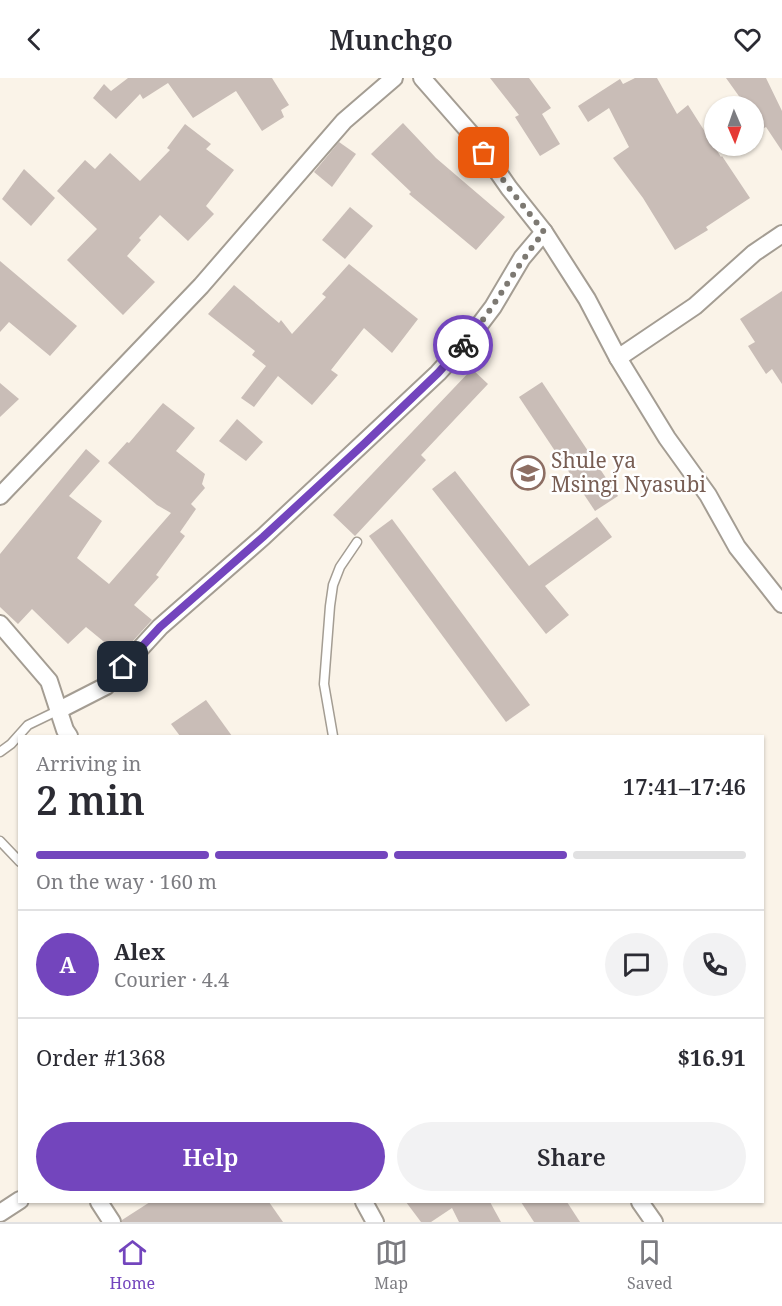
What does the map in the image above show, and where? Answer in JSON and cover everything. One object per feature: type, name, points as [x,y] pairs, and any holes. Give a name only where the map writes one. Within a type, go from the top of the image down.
[{"type":"street","points":[[0,496],[201,286],[344,121],[394,78]]},
{"type":"street","points":[[422,78],[472,135],[509,188],[544,232],[587,298],[618,358],[667,438],[708,495],[736,547],[782,604]]},
{"type":"street","points":[[59,710],[105,686],[160,627],[263,537],[438,373],[486,315],[522,258],[544,232]]},
{"type":"street","points":[[618,358],[695,306],[754,253],[782,234]]},
{"type":"street","points":[[0,624],[48,681],[68,735]]},
{"type":"street","points":[[0,1213],[18,1201]]},
{"type":"street","points":[[100,1203],[112,1222]]},
{"type":"street","points":[[364,1203],[375,1222]]},
{"type":"street","points":[[641,1203],[654,1222]]},
{"type":"lane","points":[[333,735],[324,684],[330,606],[333,585],[340,567],[357,542]]},
{"type":"lane","points":[[0,752],[11,744],[20,731],[28,725],[59,710]]},
{"type":"lane","points":[[0,841],[18,860]]},
{"type":"building","points":[[128,78],[272,78],[289,105],[281,110],[284,117],[262,131],[236,91],[193,118],[168,83],[143,99],[140,94],[116,119],[93,98],[104,84],[111,91]]},
{"type":"building","points":[[490,78],[529,78],[551,108],[542,114],[560,144],[540,156],[515,117],[519,115]]},
{"type":"building","points":[[635,78],[657,78],[677,114],[688,105],[704,130],[704,156],[722,156],[750,198],[706,227],[708,230],[675,250],[643,198],[613,158],[629,147],[609,108],[588,122],[578,106],[620,79],[623,84]]},
{"type":"building","points":[[726,78],[766,78],[782,111],[782,151],[766,127],[764,128],[764,96],[739,96]]},
{"type":"building","points":[[403,123],[436,158],[505,217],[476,250],[409,194],[411,192],[371,154]]},
{"type":"building","points":[[185,124],[211,144],[206,149],[234,170],[206,206],[214,214],[188,241],[160,215],[139,238],[141,240],[127,256],[155,282],[123,315],[67,260],[97,229],[57,191],[85,160],[95,169],[110,153],[140,181],[170,150],[167,148]]},
{"type":"building","points":[[339,142],[356,154],[332,187],[314,172]]},
{"type":"building","points":[[24,169],[55,198],[31,226],[2,199]]},
{"type":"building","points":[[350,207],[373,226],[345,259],[322,240]]},
{"type":"building","points":[[0,261],[77,326],[50,356],[9,322],[0,332]]},
{"type":"building","points":[[349,264],[418,319],[392,353],[364,328],[331,370],[338,375],[312,405],[278,376],[254,407],[241,398],[266,366],[252,355],[255,351],[208,314],[234,285],[279,323],[281,320],[292,334],[326,297],[322,294]]},
{"type":"building","points":[[782,291],[782,384],[772,369],[766,374],[748,346],[755,342],[740,319]]},
{"type":"building","points":[[472,369],[488,384],[421,455],[426,460],[355,536],[333,515]]},
{"type":"building","points":[[542,382],[618,496],[595,511],[519,397]]},
{"type":"building","points":[[0,383],[19,399],[0,417]]},
{"type":"building","points":[[163,403],[195,428],[176,451],[205,474],[202,484],[205,488],[191,504],[196,509],[180,532],[185,536],[156,575],[159,577],[134,605],[152,620],[120,655],[86,627],[68,644],[32,609],[18,624],[0,607],[0,554],[86,449],[100,461],[69,496],[102,521],[77,558],[109,584],[171,513],[157,505],[108,463],[127,442],[129,443]]},
{"type":"building","points":[[237,419],[263,442],[246,461],[219,441]]},
{"type":"building","points":[[455,471],[529,566],[597,517],[612,537],[545,586],[569,615],[546,634],[432,489]]},
{"type":"building","points":[[392,519],[530,705],[506,722],[369,536]]},
{"type":"building","points":[[206,700],[231,735],[179,735],[171,724]]},
{"type":"building","points":[[148,1203],[270,1203],[283,1222],[122,1222]]},
{"type":"building","points":[[407,1203],[491,1203],[501,1222],[459,1222],[452,1208],[431,1222],[421,1222]]},
{"type":"building","points":[[522,1203],[568,1203],[580,1222],[534,1222]]},
{"type":"way so far","points":[[463,345],[493,307],[522,258],[544,232],[484,153]]},
{"type":"place","name":"Shule ya Msingi Nyasubi","points":[[528,473]]},
{"type":"route","points":[[123,667],[160,627],[263,537],[365,443],[438,373],[463,345]]}]
